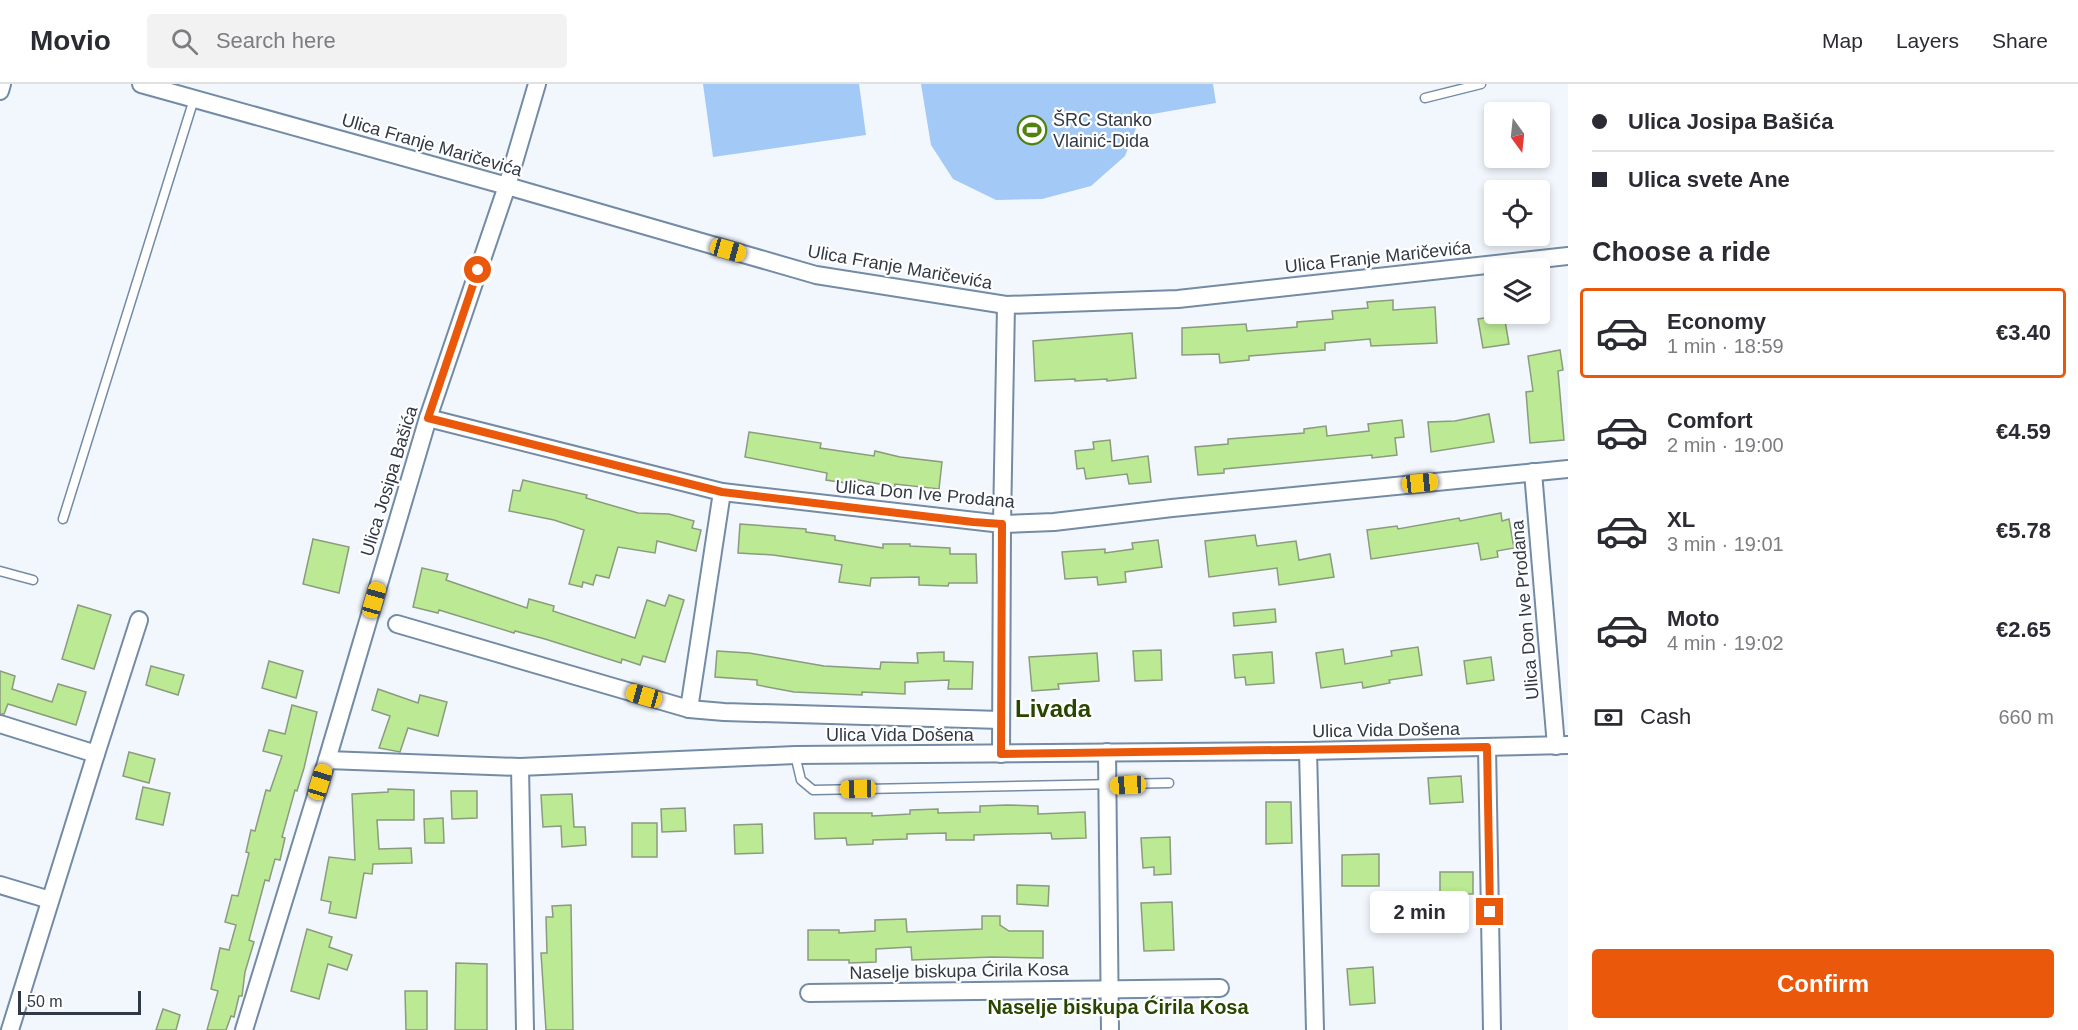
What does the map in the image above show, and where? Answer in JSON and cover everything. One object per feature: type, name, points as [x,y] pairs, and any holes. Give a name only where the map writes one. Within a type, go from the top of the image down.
[{"type":"street","points":[[0,91],[2,84]]},
{"type":"street","name":"Ulica Franje Maričevića","points":[[141,84],[816,275],[1006,305],[1178,298],[1568,256]]},
{"type":"street","name":"Ulica Josipa Bašića","points":[[244,1030],[428,418],[507,186],[537,84]]},
{"type":"street","points":[[1001,754],[1006,305]]},
{"type":"street","name":"Ulica Don Ive Prodana","points":[[428,418],[722,492],[1002,524],[1054,522],[1172,507],[1568,469]]},
{"type":"street","name":"Ulica Don Ive Prodana","points":[[1533,472],[1562,746]]},
{"type":"street","points":[[688,709],[722,492]]},
{"type":"street","points":[[10,1030],[139,620]]},
{"type":"street","name":"Ulica Vida Došena","points":[[397,624],[688,709],[1001,720]]},
{"type":"street","points":[[0,724],[96,754]]},
{"type":"street","name":"Ulica Vida Došena","points":[[327,760],[520,767],[795,756],[1562,746]]},
{"type":"street","points":[[1487,747],[1492,1030]]},
{"type":"street","points":[[1308,751],[1315,1030]]},
{"type":"street","points":[[1107,752],[1110,1030]]},
{"type":"street","points":[[520,767],[525,1030]]},
{"type":"street","points":[[0,885],[50,900]]},
{"type":"street","name":"Naselje biskupa Ćirila Kosa","points":[[808,993],[1220,988]]},
{"type":"lane","points":[[1425,98],[1481,84]]},
{"type":"lane","points":[[63,519],[194,99]]},
{"type":"lane","points":[[0,571],[33,580]]},
{"type":"lane","points":[[795,756],[801,780],[813,790],[1169,783]]},
{"type":"shaded area","points":[[703,84],[859,84],[866,135],[713,157]]},
{"type":"shaded area","name":"ŠRC Stanko Vlainić-Dida","points":[[921,84],[1213,84],[1216,103],[1141,116],[1125,156],[1091,186],[1042,199],[996,200],[953,179],[931,145]]},
{"type":"building","points":[[1393,300],[1393,310],[1435,307],[1437,343],[1371,346],[1370,339],[1325,343],[1325,350],[1249,356],[1249,360],[1220,363],[1219,354],[1182,355],[1182,328],[1246,324],[1247,331],[1297,327],[1297,322],[1333,319],[1332,311],[1368,308],[1367,302]]},
{"type":"building","points":[[1484,318],[1484,324],[1506,324],[1509,344],[1483,348],[1478,319]]},
{"type":"building","points":[[1132,333],[1136,378],[1107,381],[1107,379],[1075,381],[1075,379],[1035,381],[1033,341]]},
{"type":"building","points":[[1560,350],[1563,370],[1558,371],[1564,440],[1530,443],[1526,392],[1533,391],[1528,356]]},
{"type":"building","points":[[1489,414],[1494,442],[1431,452],[1428,422],[1455,421]]},
{"type":"building","points":[[1402,420],[1404,437],[1395,438],[1397,455],[1372,458],[1372,455],[1224,469],[1224,473],[1198,475],[1195,447],[1228,444],[1228,439],[1304,433],[1304,429],[1326,426],[1327,436],[1369,431],[1368,424]]},
{"type":"building","points":[[749,432],[821,443],[820,448],[874,456],[875,451],[900,457],[942,462],[939,489],[895,484],[895,487],[853,479],[852,484],[826,480],[827,473],[745,457]]},
{"type":"building","points":[[1110,440],[1112,461],[1148,456],[1151,482],[1129,484],[1127,474],[1086,479],[1084,468],[1077,469],[1075,451],[1094,449],[1093,442]]},
{"type":"building","points":[[523,480],[587,495],[586,498],[638,513],[669,514],[694,521],[692,528],[701,530],[696,551],[657,541],[655,553],[618,547],[609,578],[596,575],[593,585],[583,582],[582,587],[569,584],[584,530],[554,520],[509,511],[513,490],[520,491]]},
{"type":"building","points":[[1501,513],[1502,521],[1509,519],[1514,548],[1497,551],[1498,557],[1481,560],[1478,543],[1371,559],[1367,530],[1397,526],[1398,529]]},
{"type":"building","points":[[740,524],[806,529],[806,532],[835,536],[835,540],[883,548],[883,544],[910,544],[910,546],[950,548],[950,554],[976,554],[977,583],[949,583],[948,586],[919,585],[919,577],[871,578],[870,586],[839,582],[842,565],[773,555],[738,553]]},
{"type":"building","points":[[1255,535],[1257,546],[1296,541],[1299,560],[1330,554],[1334,577],[1279,585],[1277,568],[1209,577],[1205,541]]},
{"type":"building","points":[[313,539],[349,547],[339,593],[303,584]]},
{"type":"building","points":[[1158,540],[1162,567],[1125,572],[1126,582],[1098,585],[1097,577],[1065,579],[1062,552],[1105,549],[1105,553],[1133,549],[1132,543]]},
{"type":"building","points":[[422,568],[448,574],[446,580],[527,608],[529,599],[554,606],[553,611],[635,638],[647,600],[665,606],[669,595],[684,600],[665,662],[643,656],[640,665],[622,659],[621,663],[439,610],[438,613],[413,607]]},
{"type":"building","points":[[78,605],[111,615],[94,669],[62,659]]},
{"type":"building","points":[[1275,609],[1276,622],[1234,626],[1233,613]]},
{"type":"building","points":[[1418,647],[1422,675],[1389,680],[1390,683],[1363,688],[1362,682],[1321,688],[1316,653],[1343,649],[1345,664],[1392,656],[1391,651]]},
{"type":"building","points":[[1161,650],[1162,680],[1135,681],[1133,651]]},
{"type":"building","points":[[717,651],[749,653],[824,666],[880,669],[881,662],[918,663],[917,653],[944,652],[944,661],[973,662],[972,689],[948,689],[949,680],[905,682],[905,694],[794,692],[757,685],[757,680],[715,677]]},
{"type":"building","points":[[1272,652],[1274,683],[1246,685],[1245,677],[1235,678],[1233,655]]},
{"type":"building","points":[[1097,653],[1099,681],[1058,684],[1059,689],[1032,691],[1029,657]]},
{"type":"building","points":[[1491,657],[1494,680],[1467,684],[1464,661]]},
{"type":"building","points":[[269,661],[303,671],[296,698],[262,688]]},
{"type":"building","points":[[151,666],[184,675],[178,695],[146,685]]},
{"type":"building","points":[[0,671],[15,676],[12,689],[52,702],[58,684],[86,692],[76,725],[8,704],[4,714],[0,714]]},
{"type":"building","points":[[378,689],[418,703],[420,695],[447,702],[438,736],[408,728],[400,752],[379,748],[390,716],[372,710]]},
{"type":"building","points":[[292,705],[317,712],[304,768],[297,791],[295,790],[282,837],[285,838],[280,860],[275,859],[269,881],[265,880],[249,940],[254,942],[245,972],[242,996],[239,996],[234,1017],[231,1016],[226,1030],[207,1030],[218,991],[211,989],[220,948],[229,950],[236,925],[225,922],[232,895],[238,896],[249,853],[246,852],[251,830],[255,831],[266,790],[270,791],[282,756],[263,751],[269,730],[285,734]]},
{"type":"building","points":[[129,752],[155,759],[149,783],[123,776]]},
{"type":"building","points":[[1461,776],[1463,802],[1430,804],[1428,778]]},
{"type":"building","points":[[143,787],[170,793],[163,825],[136,819]]},
{"type":"building","points":[[388,789],[414,790],[414,820],[377,820],[379,849],[411,848],[412,863],[373,864],[372,874],[364,873],[356,918],[329,913],[331,902],[321,900],[329,857],[355,860],[352,794],[388,792]]},
{"type":"building","points":[[451,791],[477,791],[477,818],[452,819]]},
{"type":"building","points":[[572,794],[574,827],[585,827],[586,845],[562,847],[561,826],[543,827],[541,795]]},
{"type":"building","points":[[1266,802],[1291,802],[1292,843],[1266,844]]},
{"type":"building","points":[[980,806],[1038,806],[1038,814],[1085,812],[1086,838],[1052,839],[1051,833],[974,835],[974,840],[946,840],[946,833],[907,834],[907,839],[873,840],[873,844],[847,845],[846,838],[815,839],[814,813],[872,813],[872,816],[910,814],[910,810],[938,809],[938,813],[980,812]]},
{"type":"building","points":[[685,808],[686,831],[662,832],[661,809]]},
{"type":"building","points":[[443,818],[444,843],[425,843],[424,819]]},
{"type":"building","points":[[632,823],[657,823],[657,857],[632,857]]},
{"type":"building","points":[[762,824],[763,853],[735,854],[734,825]]},
{"type":"building","points":[[1170,837],[1171,874],[1154,875],[1154,867],[1143,868],[1141,838]]},
{"type":"building","points":[[1379,854],[1379,886],[1342,886],[1342,855]]},
{"type":"building","points":[[1440,872],[1473,872],[1473,894],[1464,894],[1467,925],[1435,928],[1433,901],[1440,901]]},
{"type":"building","points":[[1017,885],[1049,886],[1048,906],[1017,904]]},
{"type":"building","points":[[1172,902],[1174,950],[1144,951],[1141,903]]},
{"type":"building","points":[[571,905],[573,1030],[546,1030],[541,953],[547,953],[546,917],[553,917],[552,906]]},
{"type":"building","points":[[982,916],[1000,916],[1000,925],[1009,931],[1043,931],[1043,958],[912,960],[911,947],[876,949],[876,962],[808,960],[808,930],[839,930],[839,933],[875,931],[875,920],[906,919],[907,932],[982,929]]},
{"type":"building","points":[[307,929],[332,937],[329,947],[352,955],[347,970],[328,964],[319,999],[291,991]]},
{"type":"building","points":[[456,963],[487,964],[487,1030],[455,1030]]},
{"type":"building","points":[[1373,967],[1375,1003],[1350,1005],[1347,969]]},
{"type":"building","points":[[405,991],[427,991],[427,1030],[406,1030]]},
{"type":"building","points":[[163,1009],[180,1015],[176,1030],[156,1030]]},
{"type":"place","name":"ŠRC Stanko Vlainić-Dida","points":[[1032,130]]},
{"type":"district","name":"Livada","points":[[1053,708]]},
{"type":"district","name":"Naselje biskupa Ćirila Kosa","points":[[1118,1007]]},
{"type":"route","points":[[478,270],[428,418],[722,492],[1002,524],[1001,754],[1487,747],[1490,912]]}]
